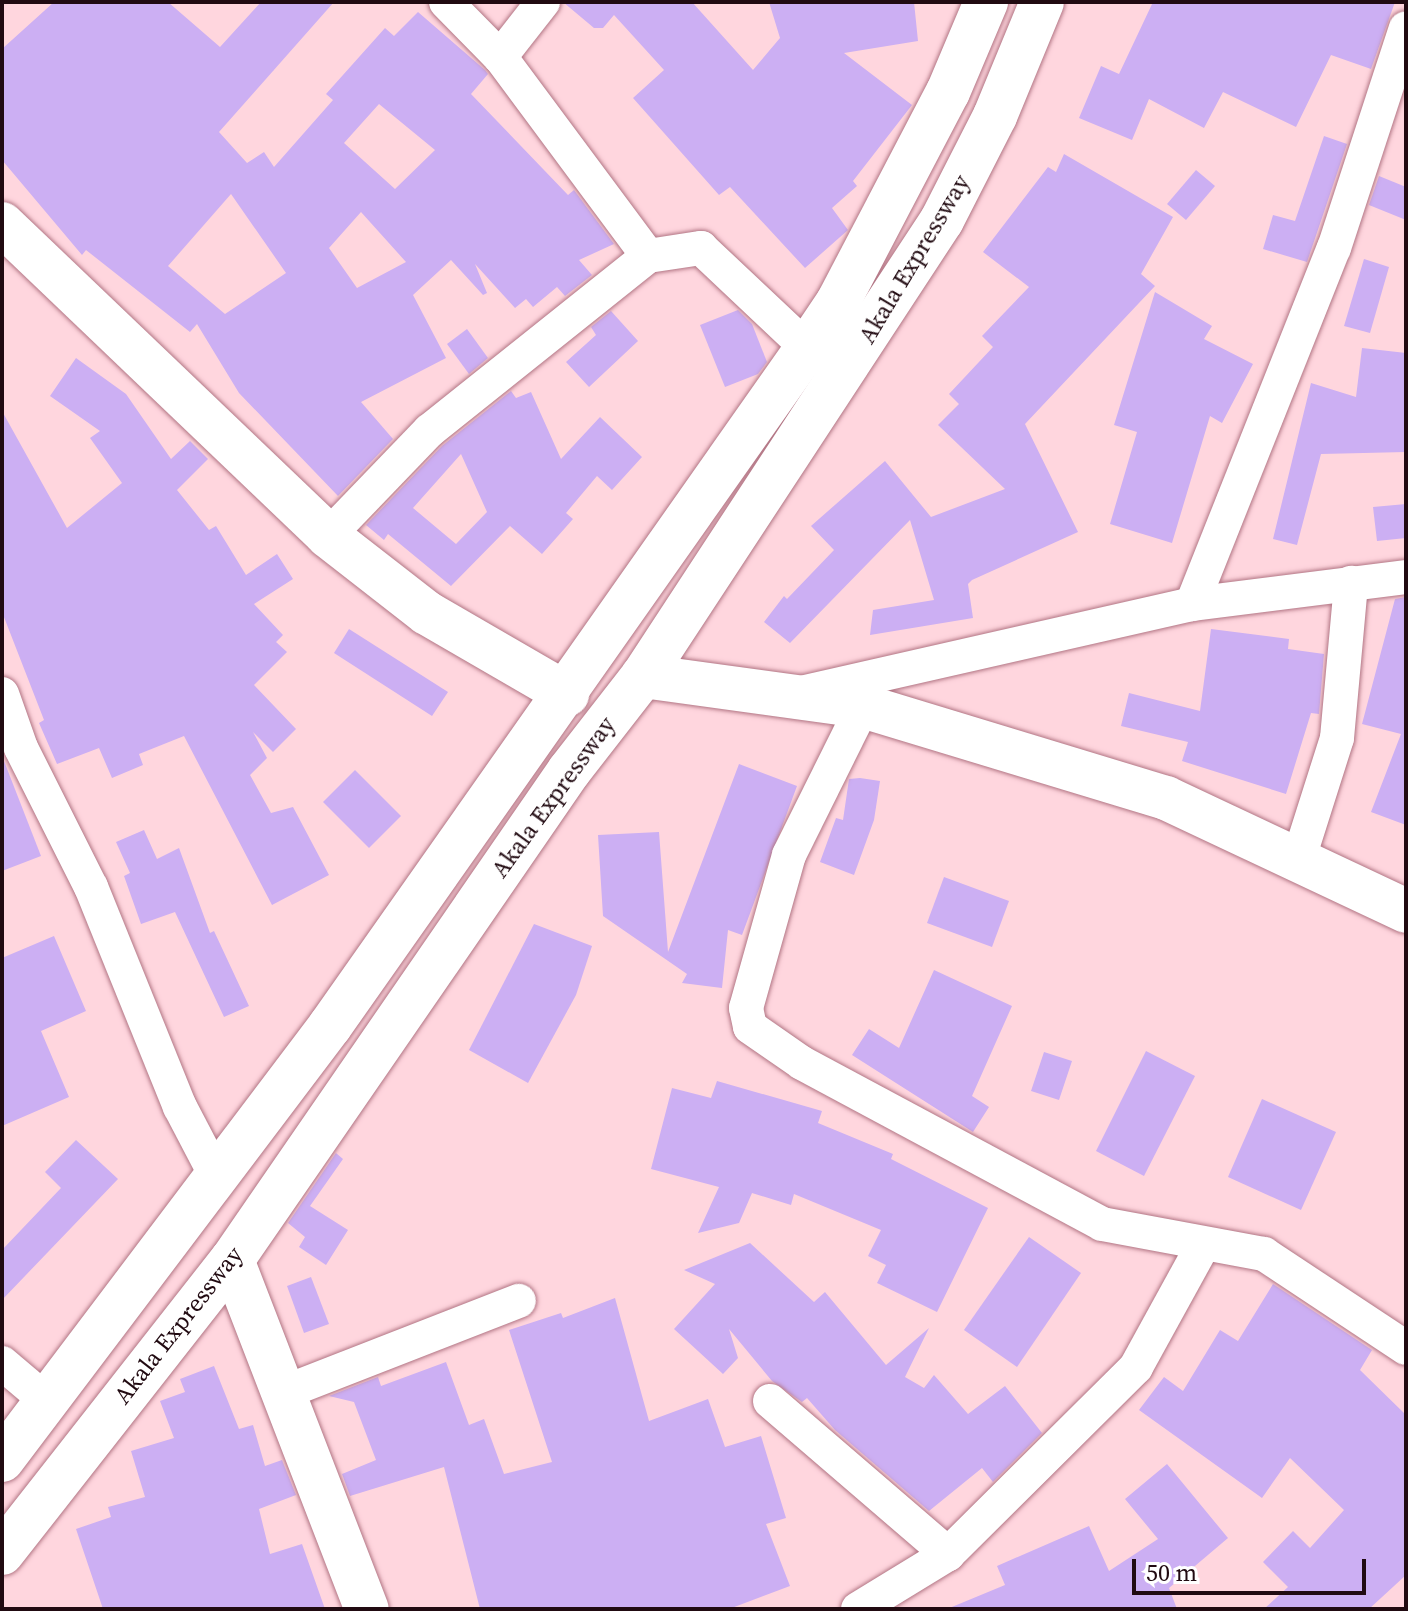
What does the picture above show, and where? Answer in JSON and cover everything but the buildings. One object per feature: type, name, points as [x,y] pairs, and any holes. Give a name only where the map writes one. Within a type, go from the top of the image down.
[{"type":"main road","name":"Akala Expressway","points":[[2,1460],[215,1174],[330,1026],[567,694],[807,348],[838,302],[948,92],[986,2]]},
{"type":"main road","name":"Akala Expressway","points":[[2,1553],[232,1260],[569,771],[643,676],[942,220],[995,116],[1042,2]]},
{"type":"main road","points":[[948,92],[995,116]]},
{"type":"main road","points":[[2,224],[328,536],[427,613],[567,694]]},
{"type":"main road","points":[[643,676],[797,693],[863,706],[1166,798],[1406,911]]},
{"type":"main road","points":[[232,1260],[367,1609]]},
{"type":"street","points":[[446,2],[500,57],[648,256]]},
{"type":"street","points":[[500,57],[543,2]]},
{"type":"street","points":[[1192,604],[1334,248],[1406,28]]},
{"type":"street","points":[[328,536],[429,431],[648,256],[701,248],[807,348]]},
{"type":"street","points":[[797,693],[1192,604],[1406,577]]},
{"type":"street","points":[[1298,861],[1337,738],[1351,583]]},
{"type":"street","points":[[2,694],[21,748],[91,887],[180,1107],[215,1174]]},
{"type":"street","points":[[863,706],[789,855],[746,1008],[750,1027],[802,1063],[1102,1224],[1264,1254],[1406,1348]]},
{"type":"street","points":[[858,1609],[948,1554],[1136,1367],[1203,1245]]},
{"type":"street","points":[[285,1392],[519,1301]]},
{"type":"street","points":[[2,1363],[48,1402]]},
{"type":"street","points":[[770,1401],[948,1554]]}]
